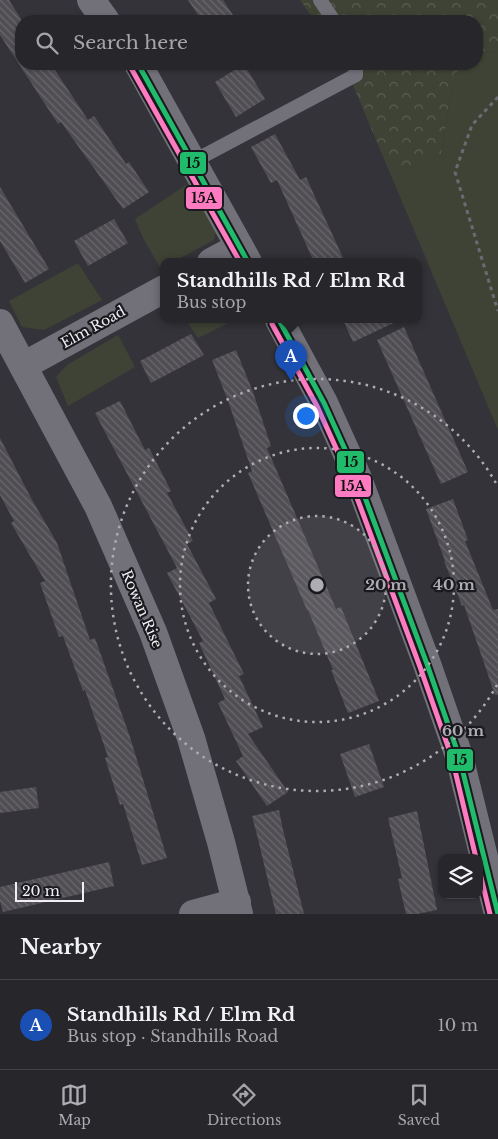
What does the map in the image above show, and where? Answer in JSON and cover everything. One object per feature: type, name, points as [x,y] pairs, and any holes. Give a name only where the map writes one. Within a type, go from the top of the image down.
[{"type":"street","points":[[91,0],[102,15]]},
{"type":"street","points":[[141,70],[243,255],[229,258]]},
{"type":"street","name":"Elm Road","points":[[22,366],[160,290]]},
{"type":"street","name":"Rowan Rise","points":[[0,323],[98,506],[153,632],[191,738],[238,908]]},
{"type":"street","points":[[281,323],[324,403],[357,476],[428,664],[460,756],[498,914]]},
{"type":"street","points":[[193,914],[238,908]]},
{"type":"lane","points":[[320,0],[330,15]]},
{"type":"lane","points":[[192,162],[356,74],[356,70]]},
{"type":"path","points":[[498,97],[472,125],[454,172],[498,311]]},
{"type":"green space","points":[[300,0],[498,0],[498,52],[483,51],[483,15],[311,15]]},
{"type":"green space","points":[[483,51],[498,52],[498,430],[390,173],[441,155],[450,98],[458,70],[483,70]]},
{"type":"green space","points":[[347,70],[458,70],[450,98],[441,155],[390,173]]},
{"type":"green space","points":[[186,185],[217,226],[214,240],[180,258],[160,258],[160,267],[143,238],[135,219]]},
{"type":"green space","points":[[78,263],[102,300],[44,330],[22,327],[9,301]]},
{"type":"green space","points":[[188,323],[228,323],[198,338]]},
{"type":"green space","points":[[118,335],[135,367],[68,406],[56,377],[67,365]]},
{"type":"building","points":[[0,0],[9,0],[18,15],[15,15],[15,58],[0,35]]},
{"type":"building","points":[[188,0],[223,0],[233,15],[198,15]]},
{"type":"building","points":[[23,70],[55,70],[88,120],[94,116],[126,164],[129,162],[149,192],[123,209],[61,122],[58,124]]},
{"type":"building","points":[[234,70],[248,70],[265,99],[236,117],[215,82]]},
{"type":"building","points":[[275,134],[300,180],[306,177],[343,258],[312,258],[277,180],[271,183],[251,147]]},
{"type":"building","points":[[0,187],[49,269],[25,283],[0,241]]},
{"type":"building","points":[[114,219],[128,243],[88,266],[74,241]]},
{"type":"building","points":[[344,323],[394,323],[353,342]]},
{"type":"building","points":[[404,327],[468,472],[441,484],[377,340]]},
{"type":"building","points":[[191,334],[204,355],[151,383],[140,361]]},
{"type":"building","points":[[236,350],[253,392],[271,446],[267,448],[336,609],[341,607],[379,701],[348,713],[331,670],[333,670],[308,610],[248,473],[252,471],[212,360]]},
{"type":"building","points":[[120,401],[145,450],[149,448],[171,491],[167,493],[193,541],[187,544],[216,599],[209,603],[244,674],[239,676],[263,727],[248,734],[288,792],[267,806],[236,761],[243,756],[218,703],[225,699],[199,643],[203,641],[167,573],[177,568],[95,413]]},
{"type":"building","points":[[0,438],[57,543],[90,640],[95,638],[130,737],[167,858],[142,865],[123,804],[120,805],[105,758],[108,757],[85,690],[83,691],[63,636],[59,637],[40,583],[45,581],[11,523],[14,521],[0,495]]},
{"type":"building","points":[[453,499],[468,540],[465,541],[493,610],[498,609],[498,695],[495,695],[464,605],[462,606],[444,561],[426,509]]},
{"type":"building","points":[[369,744],[384,787],[355,797],[340,754]]},
{"type":"building","points":[[36,787],[39,808],[0,813],[0,792]]},
{"type":"building","points":[[279,810],[304,914],[276,914],[252,816]]},
{"type":"building","points":[[417,811],[437,910],[406,914],[398,879],[402,878],[388,818]]},
{"type":"building","points":[[109,862],[114,886],[3,912],[0,901],[0,887]]},
{"type":"transit line","name":"15A","points":[[132,70],[238,258]]},
{"type":"transit line","name":"15","points":[[141,70],[246,258]]},
{"type":"transit line","name":"15","points":[[281,323],[324,403],[357,476],[427,664],[459,756],[498,914]]},
{"type":"transit line","name":"15A","points":[[272,324],[317,406],[350,479],[452,758],[475,854]]},
{"type":"transit line","name":"15A","points":[[483,885],[490,914]]},
{"type":"place","name":"Standhills Rd / Elm Rd","points":[[291,381]]}]
